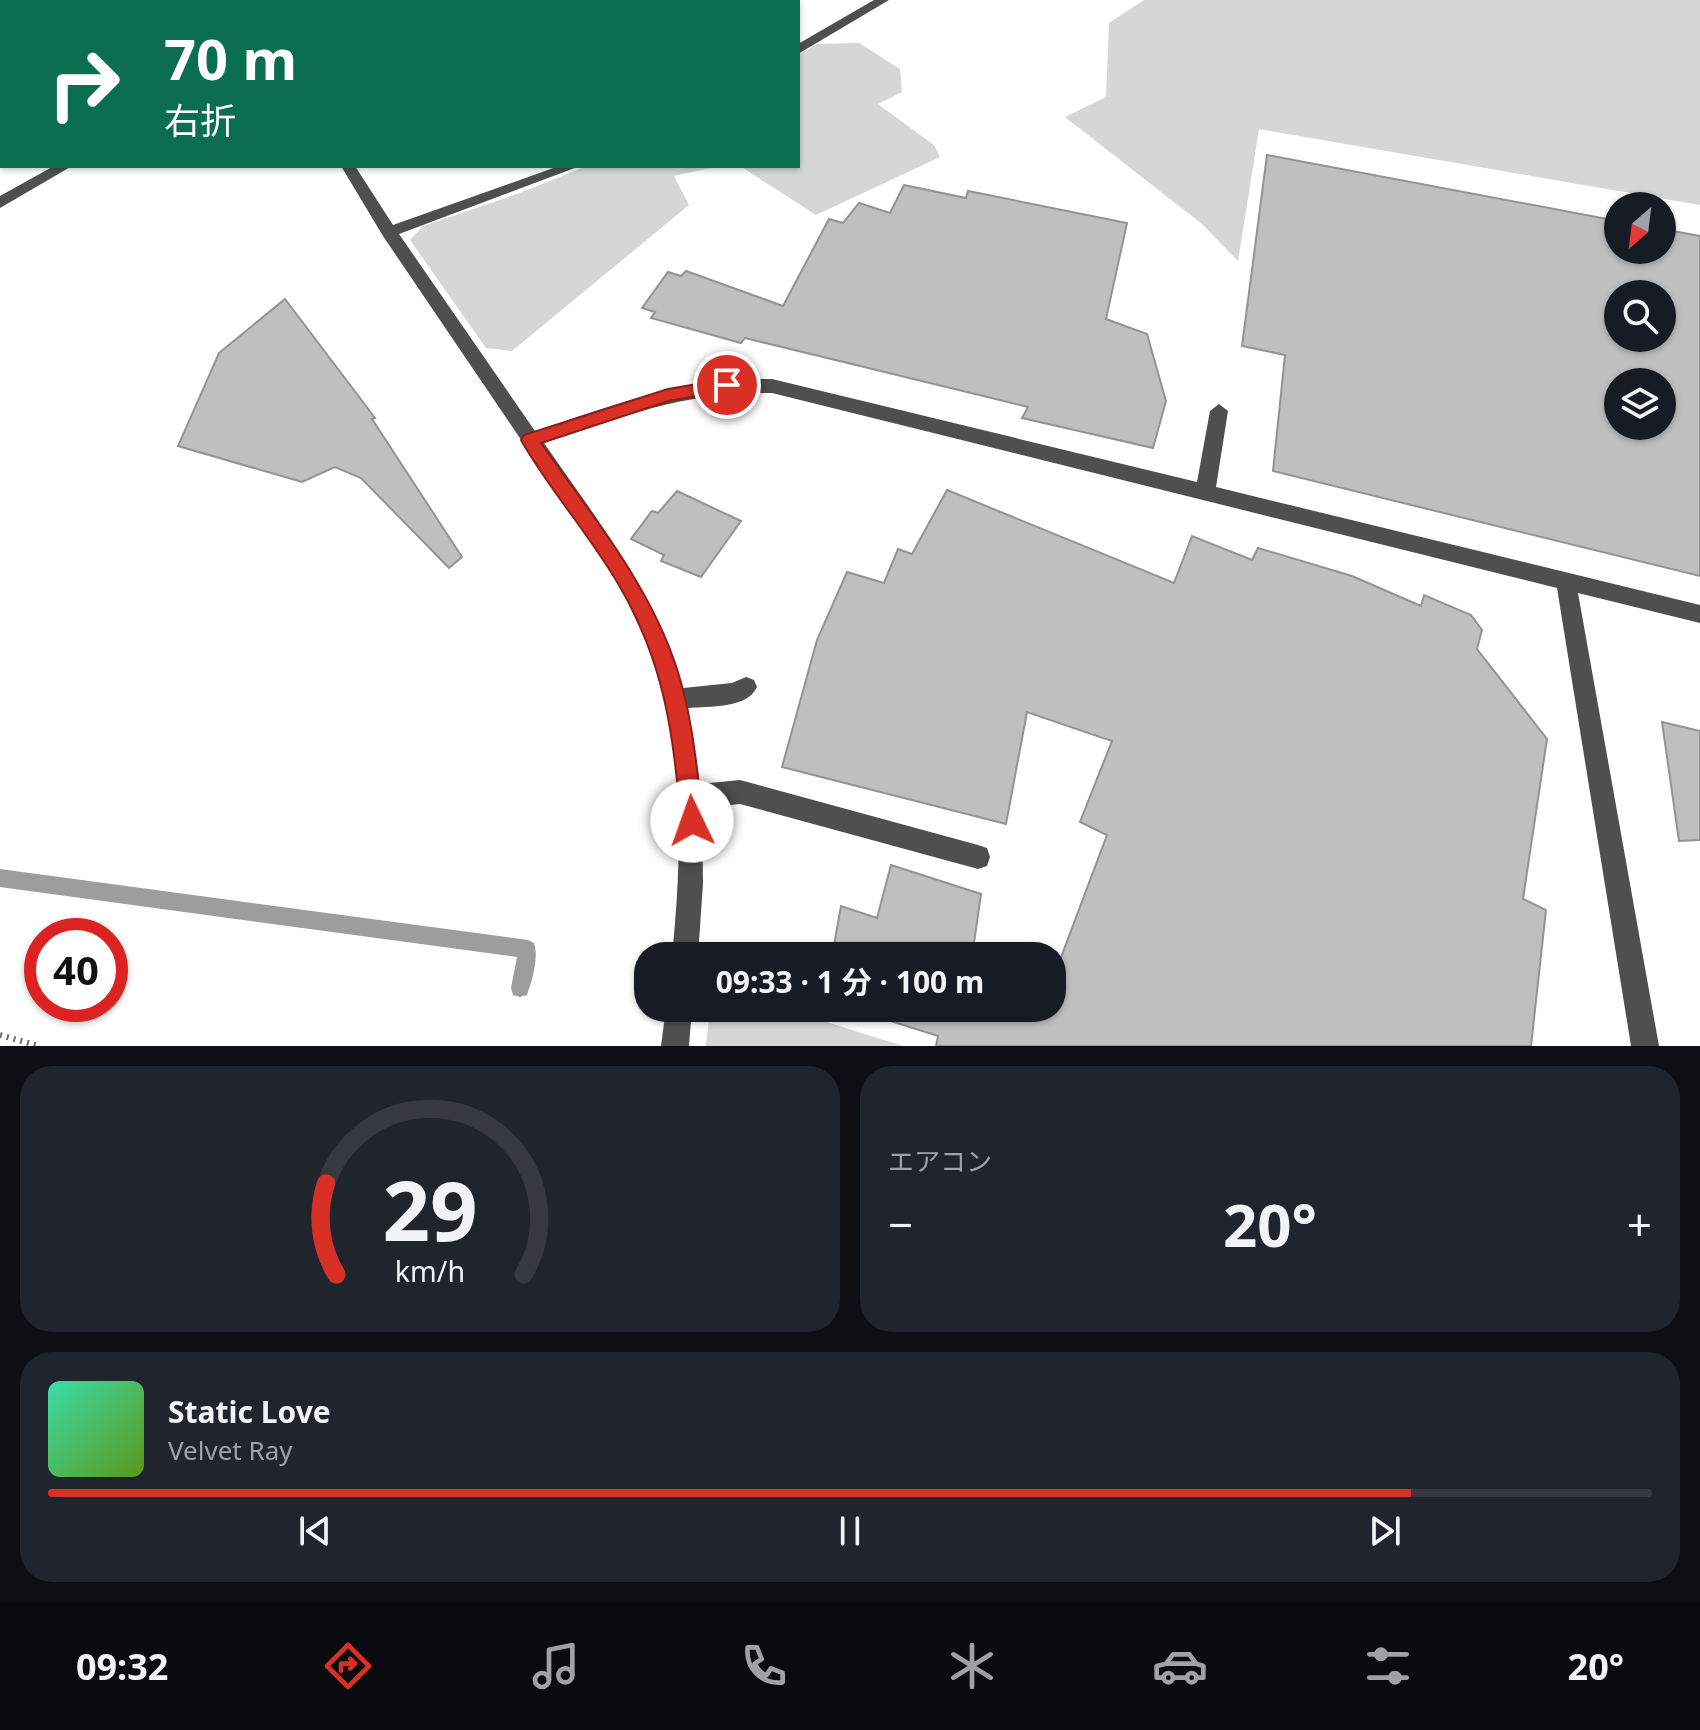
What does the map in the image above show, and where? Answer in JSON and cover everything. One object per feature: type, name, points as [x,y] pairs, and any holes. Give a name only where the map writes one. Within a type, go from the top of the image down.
[{"type":"street","points":[[800,49],[883,0]]},
{"type":"street","points":[[0,203],[61,168]]},
{"type":"street","points":[[349,168],[389,232],[627,580],[653,632],[667,669],[683,730],[691,797],[692,869],[686,942]]},
{"type":"street","points":[[389,232],[567,168]]},
{"type":"street","points":[[530,440],[668,395],[727,385],[772,386],[1700,614]]},
{"type":"street","points":[[1205,493],[1219,411]]},
{"type":"street","points":[[1566,582],[1645,1046]]},
{"type":"street","points":[[675,699],[735,693],[746,687]]},
{"type":"street","points":[[691,797],[740,792],[978,857]]},
{"type":"street","points":[[675,1043],[677,1022]]},
{"type":"path","points":[[0,1035],[39,1046]]},
{"type":"shaded area","points":[[1144,0],[1700,0],[1700,205],[1676,201],[1676,192],[1625,192],[1259,129],[1238,261],[1202,224],[1065,117],[1106,97],[1109,23]]},
{"type":"shaded area","points":[[859,43],[900,69],[902,92],[878,104],[934,145],[940,157],[816,215],[743,168],[800,168],[800,54],[817,44]]},
{"type":"shaded area","points":[[582,168],[711,168],[674,176],[689,205],[512,351],[486,348],[410,240],[423,226]]},
{"type":"shaded area","points":[[709,1022],[827,1022],[903,1046],[706,1046]]},
{"type":"building","points":[[1267,155],[1604,218],[1604,264],[1676,264],[1676,232],[1700,236],[1700,576],[1273,471],[1285,355],[1242,346]]},
{"type":"building","points":[[904,185],[966,198],[968,191],[1127,223],[1106,319],[1147,334],[1166,401],[1153,448],[1022,418],[1028,407],[745,338],[741,343],[651,318],[655,312],[642,308],[668,272],[681,276],[686,271],[783,306],[829,219],[843,223],[859,203],[890,213]]},
{"type":"building","points":[[285,299],[375,418],[372,419],[462,557],[449,568],[361,478],[335,467],[302,482],[178,446],[219,353]]},
{"type":"building","points":[[947,490],[1174,583],[1192,536],[1252,560],[1258,548],[1352,576],[1421,606],[1424,595],[1471,615],[1482,630],[1477,649],[1547,739],[1523,899],[1546,910],[1531,1046],[936,1046],[938,1036],[894,1022],[1066,1022],[1066,944],[1107,835],[1080,822],[1112,741],[1027,712],[1006,824],[782,767],[817,640],[847,572],[884,583],[898,549],[912,554]]},
{"type":"building","points":[[677,491],[741,521],[701,577],[661,561],[664,555],[631,539],[652,511],[658,513]]},
{"type":"building","points":[[1662,722],[1700,731],[1700,840],[1679,841]]},
{"type":"building","points":[[891,865],[981,894],[974,942],[835,942],[841,906],[877,918]]},
{"type":"waterway","points":[[0,878],[528,949],[520,988]]},
{"type":"route","points":[[692,821],[683,730],[667,669],[653,632],[627,580],[530,440],[668,395],[727,385]]}]
